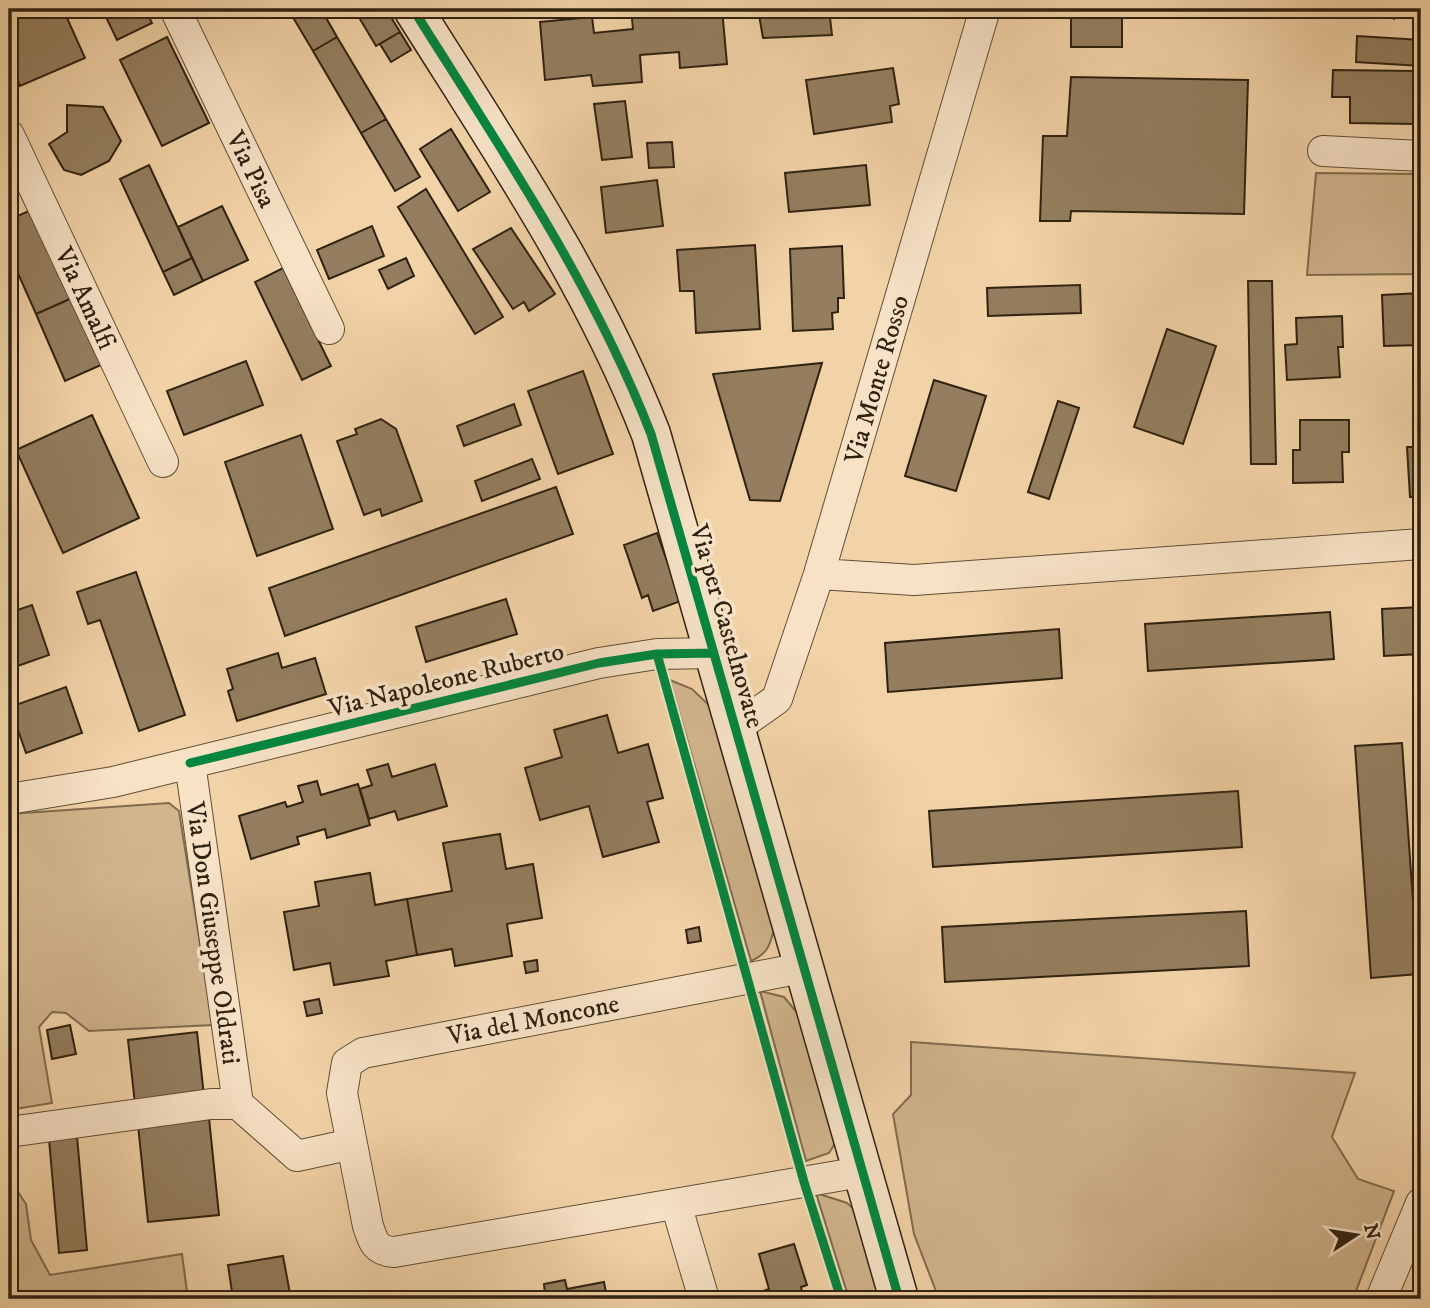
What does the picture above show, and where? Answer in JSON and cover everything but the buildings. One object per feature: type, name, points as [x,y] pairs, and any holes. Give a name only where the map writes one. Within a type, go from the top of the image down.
[{"type":"street","name":"Via Pisa","points":[[174,9],[329,329]]},
{"type":"street","name":"Via per Castelnovate","points":[[413,9],[530,197],[625,368],[651,434],[899,1299]]},
{"type":"street","name":"Via Monte Rosso","points":[[736,728],[777,699],[818,574],[985,9]]},
{"type":"street","name":"Via Amalfi","points":[[9,135],[163,461]]},
{"type":"street","points":[[1323,151],[1421,156]]},
{"type":"street","points":[[818,574],[914,580],[1421,544]]},
{"type":"street","name":"Via Napoleone Ruberto","points":[[9,799],[113,782],[599,663],[656,654],[714,653]]},
{"type":"street","name":"Via Don Giuseppe Oldrati","points":[[190,763],[238,1104]]},
{"type":"street","name":"Via del Moncone","points":[[802,968],[363,1053],[347,1063],[342,1093],[368,1226],[374,1244],[384,1252],[457,1244],[861,1172]]},
{"type":"street","points":[[9,1132],[211,1104],[238,1104],[297,1156],[352,1144]]},
{"type":"street","points":[[1381,1299],[1421,1203]]},
{"type":"street","points":[[676,1204],[704,1299]]},
{"type":"shaded area","points":[[1316,173],[1421,174],[1421,274],[1307,275]]},
{"type":"shaded area","points":[[670,680],[692,689],[713,709],[774,929],[767,949],[751,961]]},
{"type":"shaded area","points":[[169,803],[179,811],[213,1025],[89,1031],[66,1013],[52,1012],[39,1027],[52,1103],[9,1110],[9,814]]},
{"type":"shaded area","points":[[760,991],[784,997],[799,1015],[837,1140],[829,1153],[806,1161]]},
{"type":"shaded area","points":[[911,1042],[1355,1073],[1332,1137],[1358,1179],[1394,1191],[1353,1299],[939,1299],[914,1234],[893,1114],[911,1095]]},
{"type":"shaded area","points":[[9,1178],[26,1204],[31,1240],[50,1275],[182,1254],[188,1299],[9,1299]]},
{"type":"shaded area","points":[[816,1193],[847,1203],[857,1212],[885,1299],[849,1299]]},
{"type":"cycle path","points":[[413,9],[511,164],[572,269],[601,323],[651,434],[899,1299]]},
{"type":"cycle path","points":[[190,763],[599,663],[657,654],[714,653]]},
{"type":"cycle path","points":[[657,654],[804,1182],[841,1299]]}]
